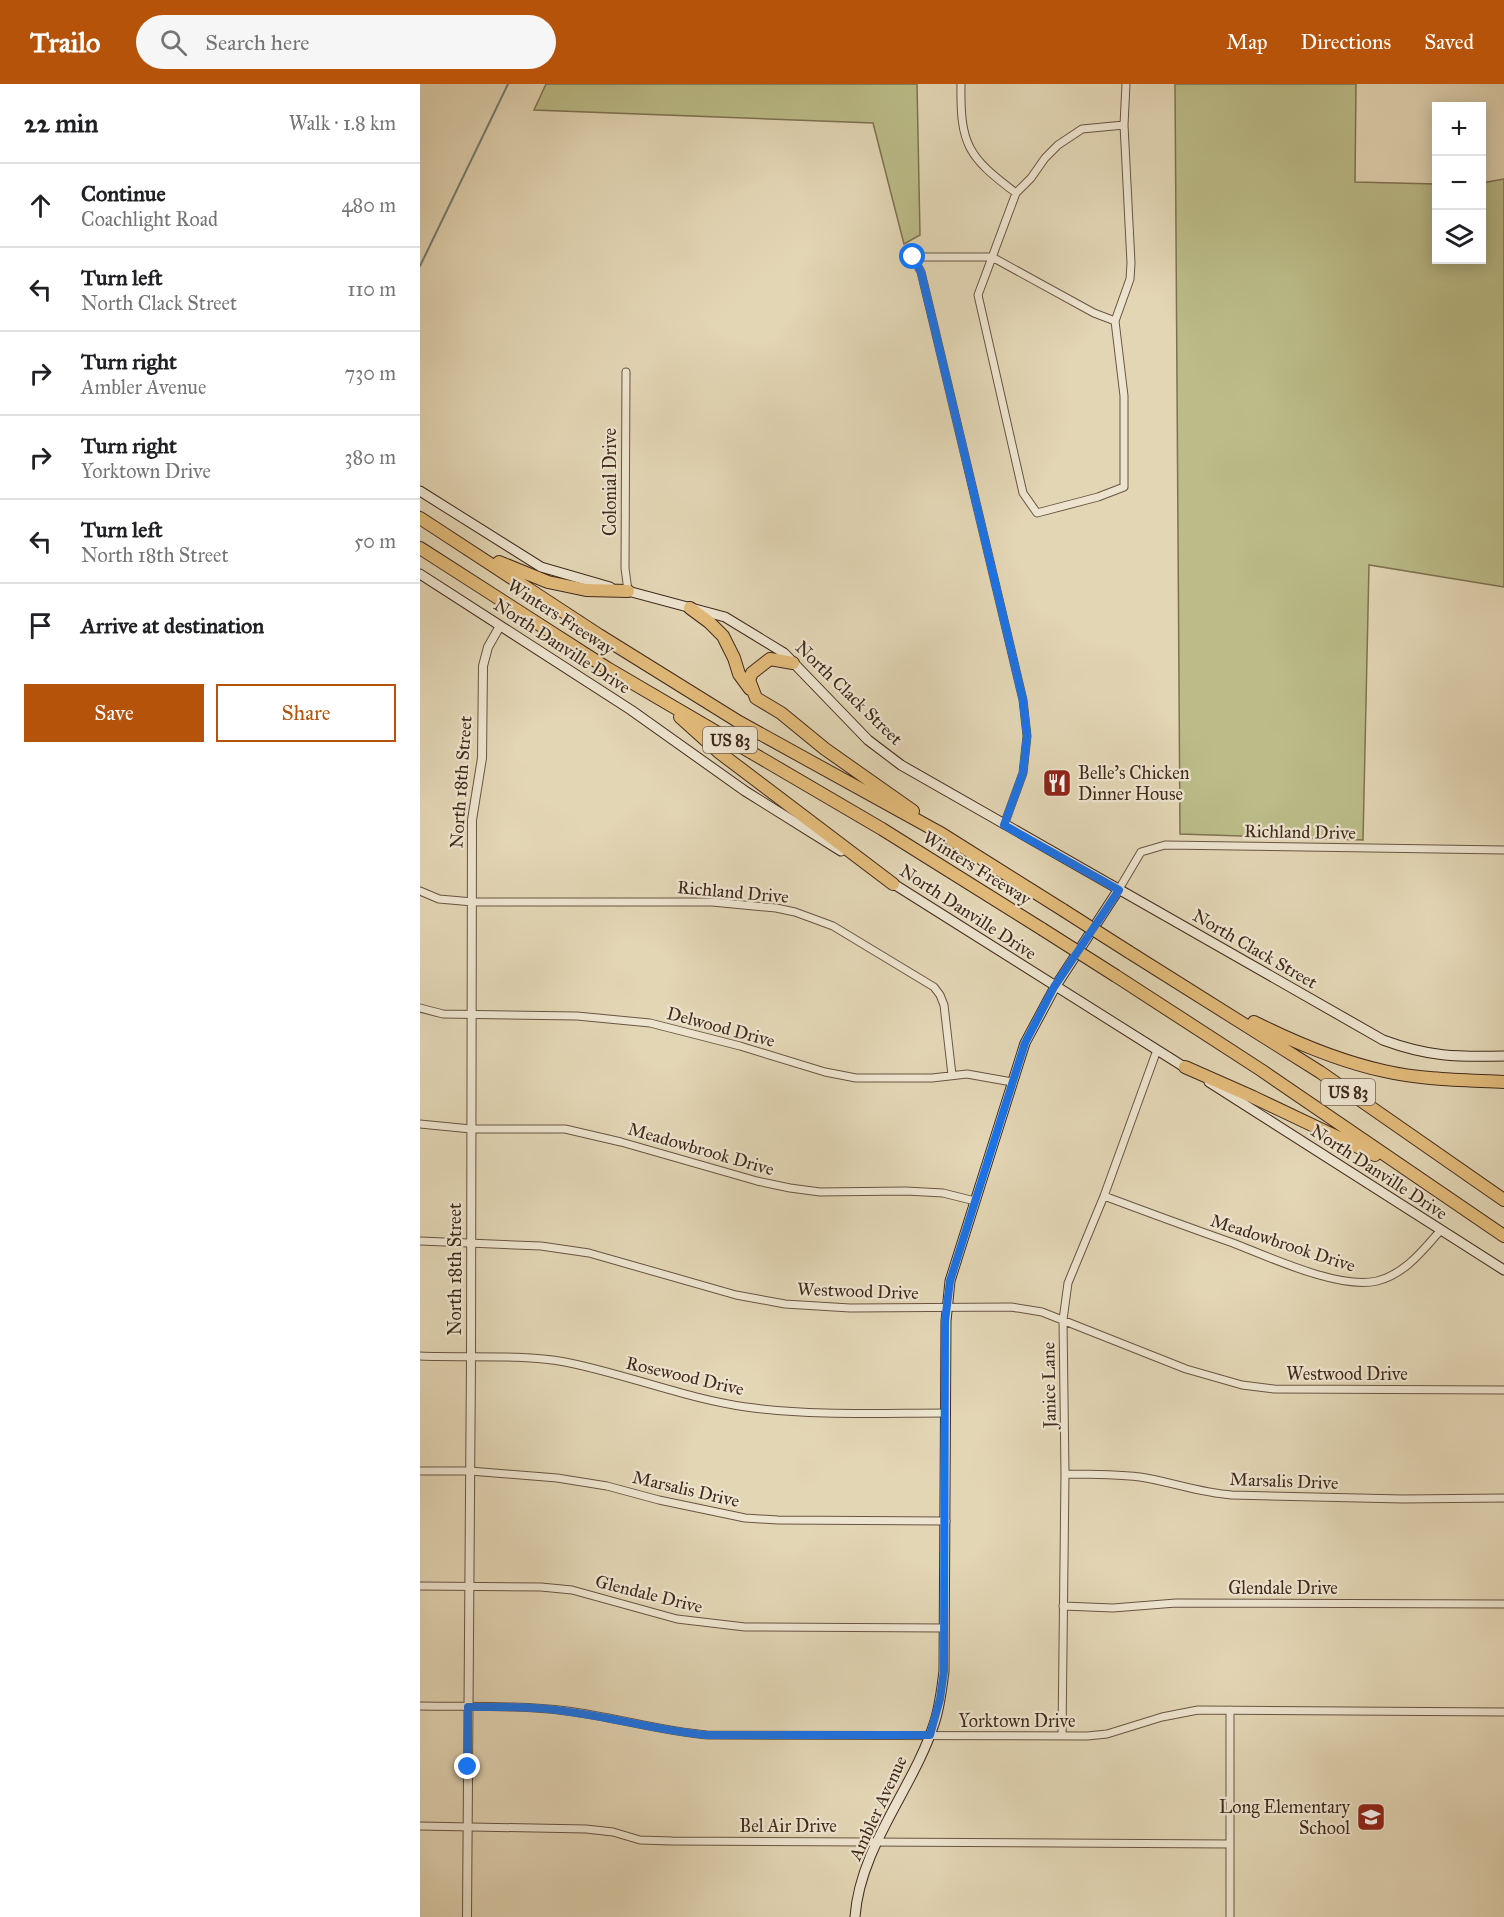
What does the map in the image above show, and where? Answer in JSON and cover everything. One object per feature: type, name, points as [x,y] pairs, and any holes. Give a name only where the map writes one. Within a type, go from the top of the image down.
[{"type":"highway","name":"Winters Freeway","points":[[420,519],[598,635],[739,722],[942,834],[1188,988],[1320,1072],[1504,1200]]},
{"type":"highway","points":[[457,543],[510,568],[548,582],[586,590],[628,591]]},
{"type":"highway","name":"Winters Freeway","points":[[420,548],[607,668],[882,829],[1042,929],[1261,1070],[1504,1236]]},
{"type":"highway","points":[[690,608],[723,636],[739,674],[756,698],[781,713],[825,749],[942,834]]},
{"type":"highway","points":[[756,698],[749,680],[752,673],[771,659],[793,663]]},
{"type":"highway","points":[[658,698],[720,753],[893,884]]},
{"type":"highway","points":[[1188,988],[1292,1041],[1331,1056],[1385,1071],[1442,1079],[1504,1082]]},
{"type":"highway","points":[[1185,1067],[1336,1136],[1421,1179]]},
{"type":"highway","points":[[1442,1079],[1504,1076]]},
{"type":"main road","name":"North Clack Street","points":[[420,491],[541,567],[725,617],[784,653],[868,740],[893,759],[1004,825],[1383,1040],[1433,1055],[1504,1056]]},
{"type":"main road","name":"North Danville Drive","points":[[420,574],[631,710],[745,791],[1504,1270]]},
{"type":"main road","name":"Ambler Avenue","points":[[855,1917],[857,1894],[878,1841],[930,1735],[940,1699],[944,1671],[946,1307],[950,1281],[1025,1043],[1054,987],[1119,890]]},
{"type":"street","points":[[961,84],[963,123],[971,152],[984,168],[1016,193]]},
{"type":"street","points":[[1124,125],[1082,129],[1045,158],[1031,178],[1016,193],[978,295],[1023,493],[1037,513],[1098,497],[1124,487],[1124,396],[1115,321],[1130,279],[1131,263],[1124,125],[1126,84]]},
{"type":"street","points":[[1004,825],[1023,773],[1027,736],[1023,700],[921,272],[913,257],[992,257],[1094,313],[1115,321]]},
{"type":"street","name":"Colonial Drive","points":[[626,372],[625,568],[628,591]]},
{"type":"street","name":"North 18th Street","points":[[467,1917],[472,820],[482,758],[483,666],[488,647],[500,626]]},
{"type":"street","name":"Richland Drive","points":[[1119,890],[1141,852],[1165,845],[1504,850]]},
{"type":"street","name":"Richland Drive","points":[[420,891],[439,899],[472,902],[712,902],[776,908],[810,917],[849,934],[934,987],[944,1005],[952,1075]]},
{"type":"street","name":"Delwood Drive","points":[[420,1008],[443,1014],[577,1016],[651,1023],[856,1078],[932,1078],[952,1075],[984,1076],[1012,1082]]},
{"type":"street","name":"Janice Lane","points":[[1062,1736],[1065,1474],[1064,1296],[1104,1196],[1157,1050]]},
{"type":"street","name":"Meadowbrook Drive","points":[[420,1124],[471,1129],[565,1129],[790,1188],[820,1192],[943,1193],[975,1201]]},
{"type":"street","name":"Meadowbrook Drive","points":[[1104,1196],[1298,1267],[1351,1282],[1365,1283],[1392,1275],[1413,1262],[1440,1231]]},
{"type":"street","name":"Westwood Drive","points":[[420,1241],[541,1246],[589,1253],[736,1295],[785,1304],[850,1308],[1011,1307],[1042,1312],[1186,1370],[1242,1385],[1274,1389],[1504,1390]]},
{"type":"street","name":"Rosewood Drive","points":[[420,1356],[544,1359],[745,1407],[834,1414],[945,1413]]},
{"type":"street","name":"Marsalis Drive","points":[[420,1471],[470,1471],[557,1478],[607,1486],[659,1500],[745,1518],[946,1521]]},
{"type":"street","name":"Marsalis Drive","points":[[1065,1474],[1139,1477],[1216,1494],[1403,1499],[1504,1498]]},
{"type":"street","name":"Glendale Drive","points":[[420,1586],[541,1587],[572,1590],[677,1619],[734,1626],[944,1628]]},
{"type":"street","name":"Glendale Drive","points":[[1063,1606],[1113,1608],[1176,1603],[1504,1604]]},
{"type":"street","name":"Yorktown Drive","points":[[420,1706],[538,1708],[707,1735],[1062,1736],[1107,1734],[1162,1717],[1198,1710],[1504,1712]]},
{"type":"street","points":[[1230,1710],[1230,1917]]},
{"type":"street","name":"Bel Air Drive","points":[[420,1826],[586,1829],[613,1832],[640,1840],[662,1841],[1230,1844]]},
{"type":"green space","points":[[546,84],[917,84],[920,235],[904,244],[873,123],[534,110]]},
{"type":"green space","points":[[1175,84],[1356,84],[1355,182],[1432,184],[1432,264],[1486,264],[1486,182],[1504,179],[1504,587],[1369,565],[1363,840],[1180,834]]},
{"type":"waterway","points":[[420,266],[508,84]]},
{"type":"place","name":"Belle's Chicken Dinner House","points":[[1057,783]]},
{"type":"place","name":"Long Elementary School","points":[[1371,1817]]},
{"type":"route","points":[[468,1767],[468,1707],[538,1708],[707,1735],[930,1735],[935,1720],[944,1671],[945,1321],[950,1281],[1025,1043],[1054,987],[1119,890],[1004,825],[1023,773],[1027,736],[1023,700],[921,272],[913,257]]}]
